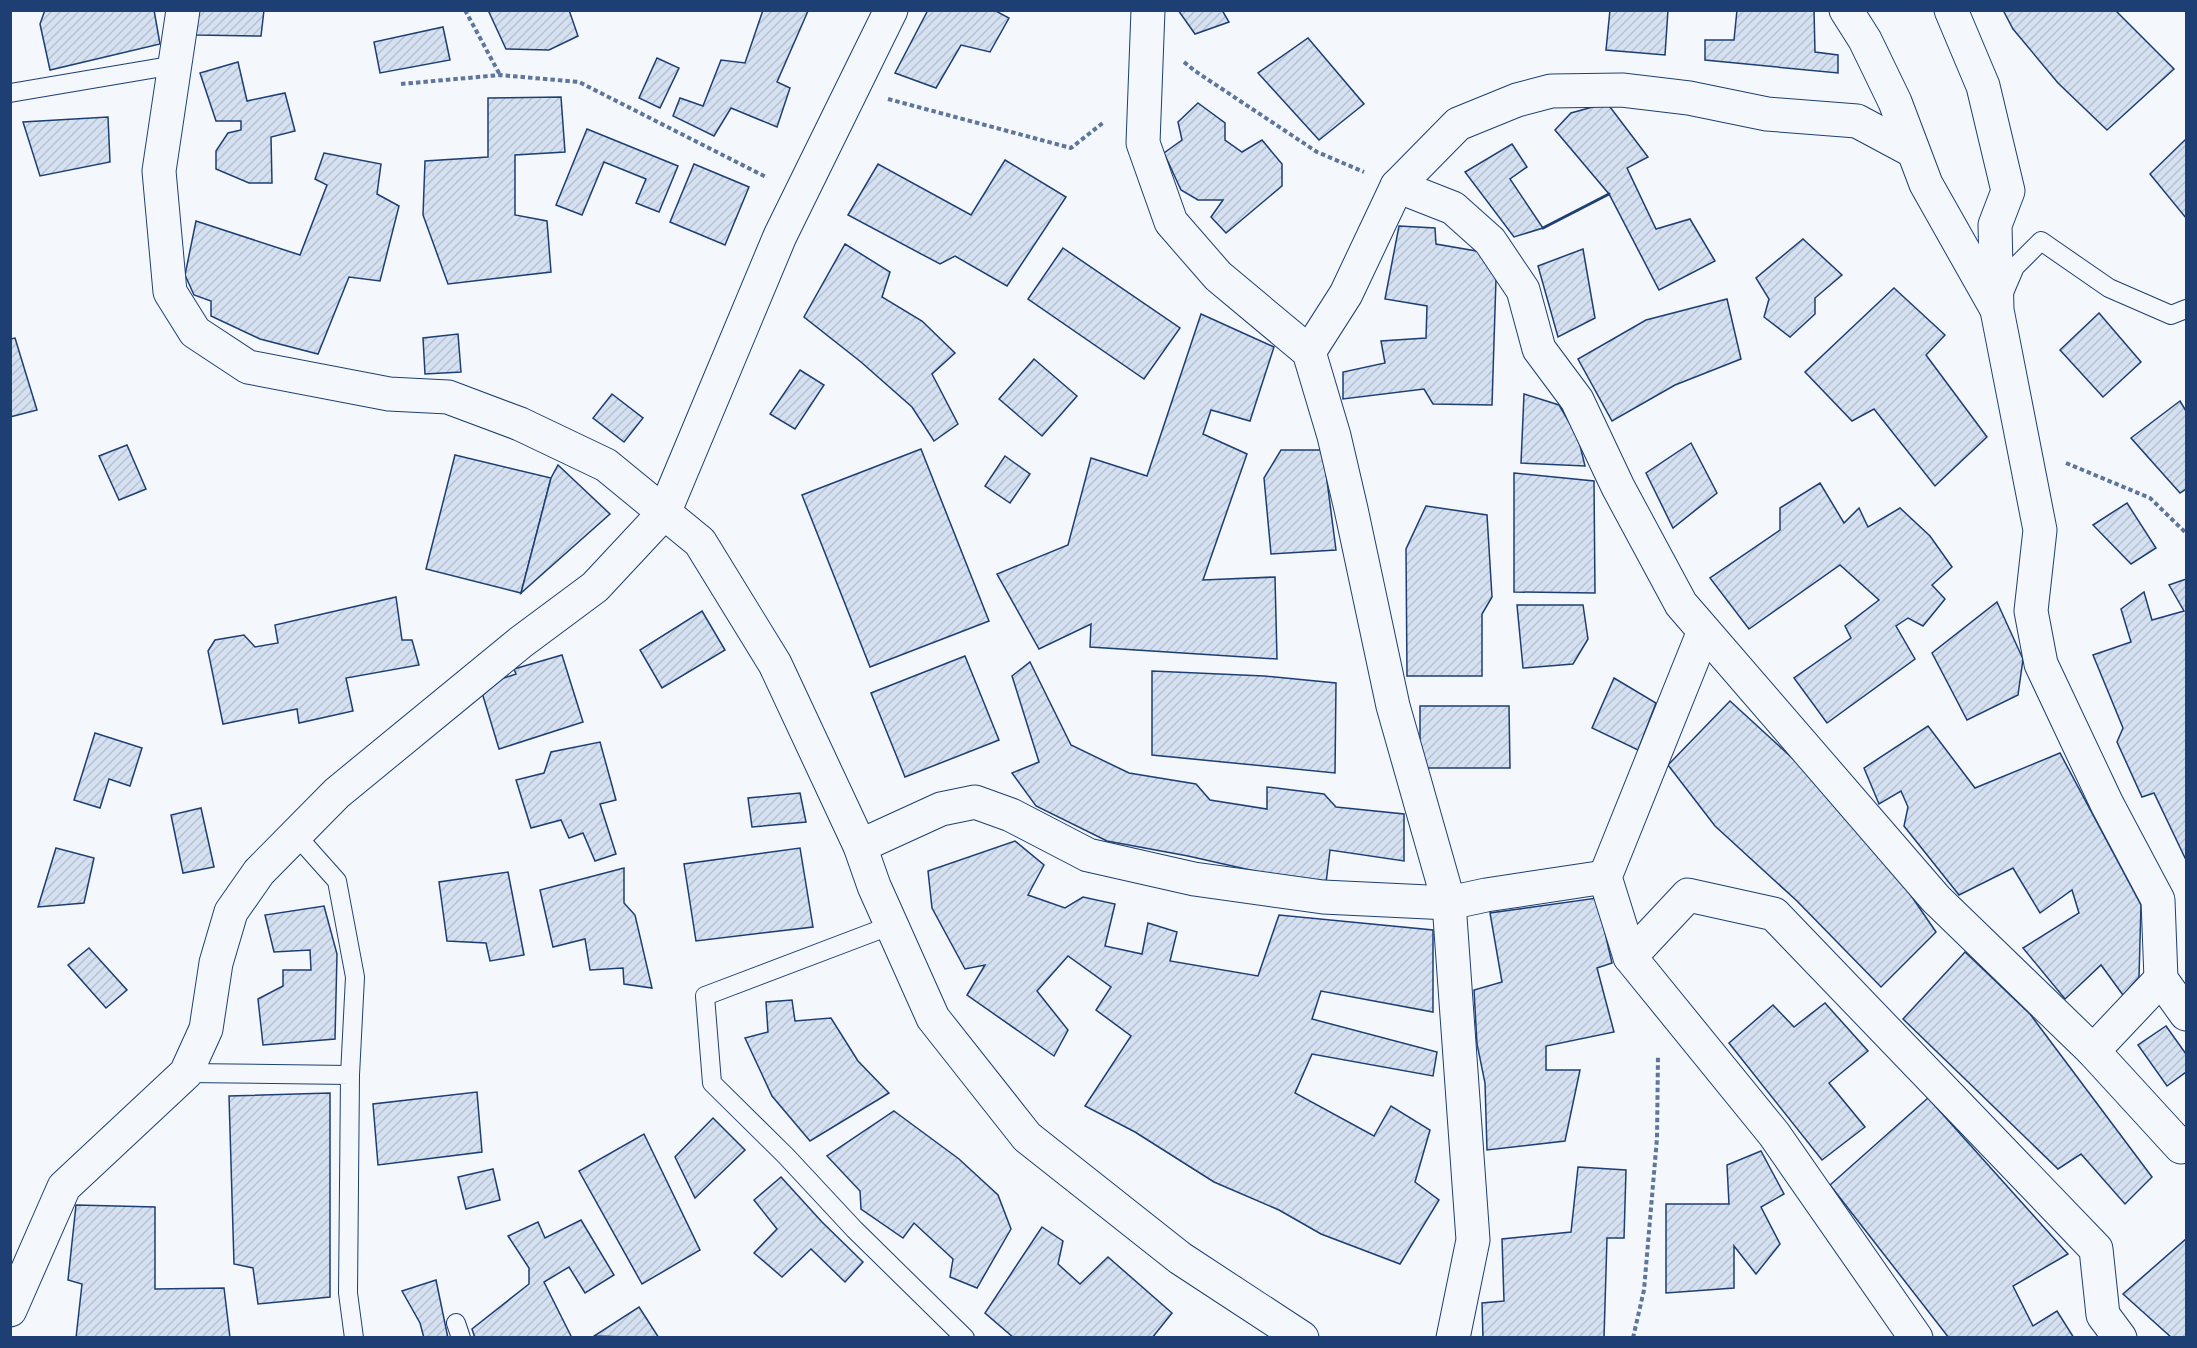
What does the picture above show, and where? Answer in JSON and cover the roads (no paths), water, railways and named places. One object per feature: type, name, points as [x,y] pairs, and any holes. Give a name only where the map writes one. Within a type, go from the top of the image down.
[{"type":"street","points":[[183,10],[159,171],[170,292],[195,332],[248,367],[388,394],[448,397],[520,424],[606,465],[700,542],[775,664],[860,846],[874,886],[933,1018],[1027,1137],[1180,1258],[1282,1332]]},
{"type":"street","points":[[10,1310],[64,1187],[186,1073],[206,1029],[216,963],[231,912],[259,873],[337,793],[521,642],[596,587],[664,513],[780,236],[891,10]]},
{"type":"street","points":[[1846,10],[1865,40],[1890,92],[1926,184],[1997,310]]},
{"type":"street","points":[[1951,10],[1983,86],[2007,191],[1995,225],[1997,310],[2040,530],[2031,611],[2041,664],[2107,804],[2158,900],[2161,979],[2187,1014]]},
{"type":"street","points":[[1148,20],[1143,143],[1171,222],[1218,276],[1309,352],[1334,436],[1349,499],[1393,706],[1449,903],[1473,1240],[1453,1338]]},
{"type":"street","points":[[1309,352],[1346,294],[1397,186],[1458,124],[1517,100],[1551,91],[1622,90],[1689,98],[1767,114],[1857,121],[1913,151]]},
{"type":"street","points":[[1397,186],[1453,208],[1490,242],[1522,290],[1539,349],[1577,400],[1618,487],[1681,604],[1936,899],[2093,1051],[2185,1145]]},
{"type":"street","points":[[1704,631],[1605,877],[1630,957],[1774,1134],[1916,1338]]},
{"type":"street","points":[[860,846],[941,809],[975,802],[1011,815],[1088,855],[1194,879],[1323,897],[1449,903],[1486,895],[1605,877]]},
{"type":"street","points":[[1630,957],[1688,895],[1774,914],[2096,1249],[2103,1315],[2120,1338]]},
{"type":"street","points":[[2093,1051],[2161,979]]},
{"type":"lane","points":[[10,93],[175,65]]},
{"type":"lane","points":[[1997,310],[2015,267],[2041,241],[2109,288],[2171,315],[2187,309]]},
{"type":"lane","points":[[296,835],[337,881],[355,977],[350,1075],[348,1293],[354,1338]]},
{"type":"lane","points":[[892,925],[705,996],[712,1083],[786,1156],[854,1229],[965,1338]]},
{"type":"lane","points":[[186,1073],[350,1075]]}]
